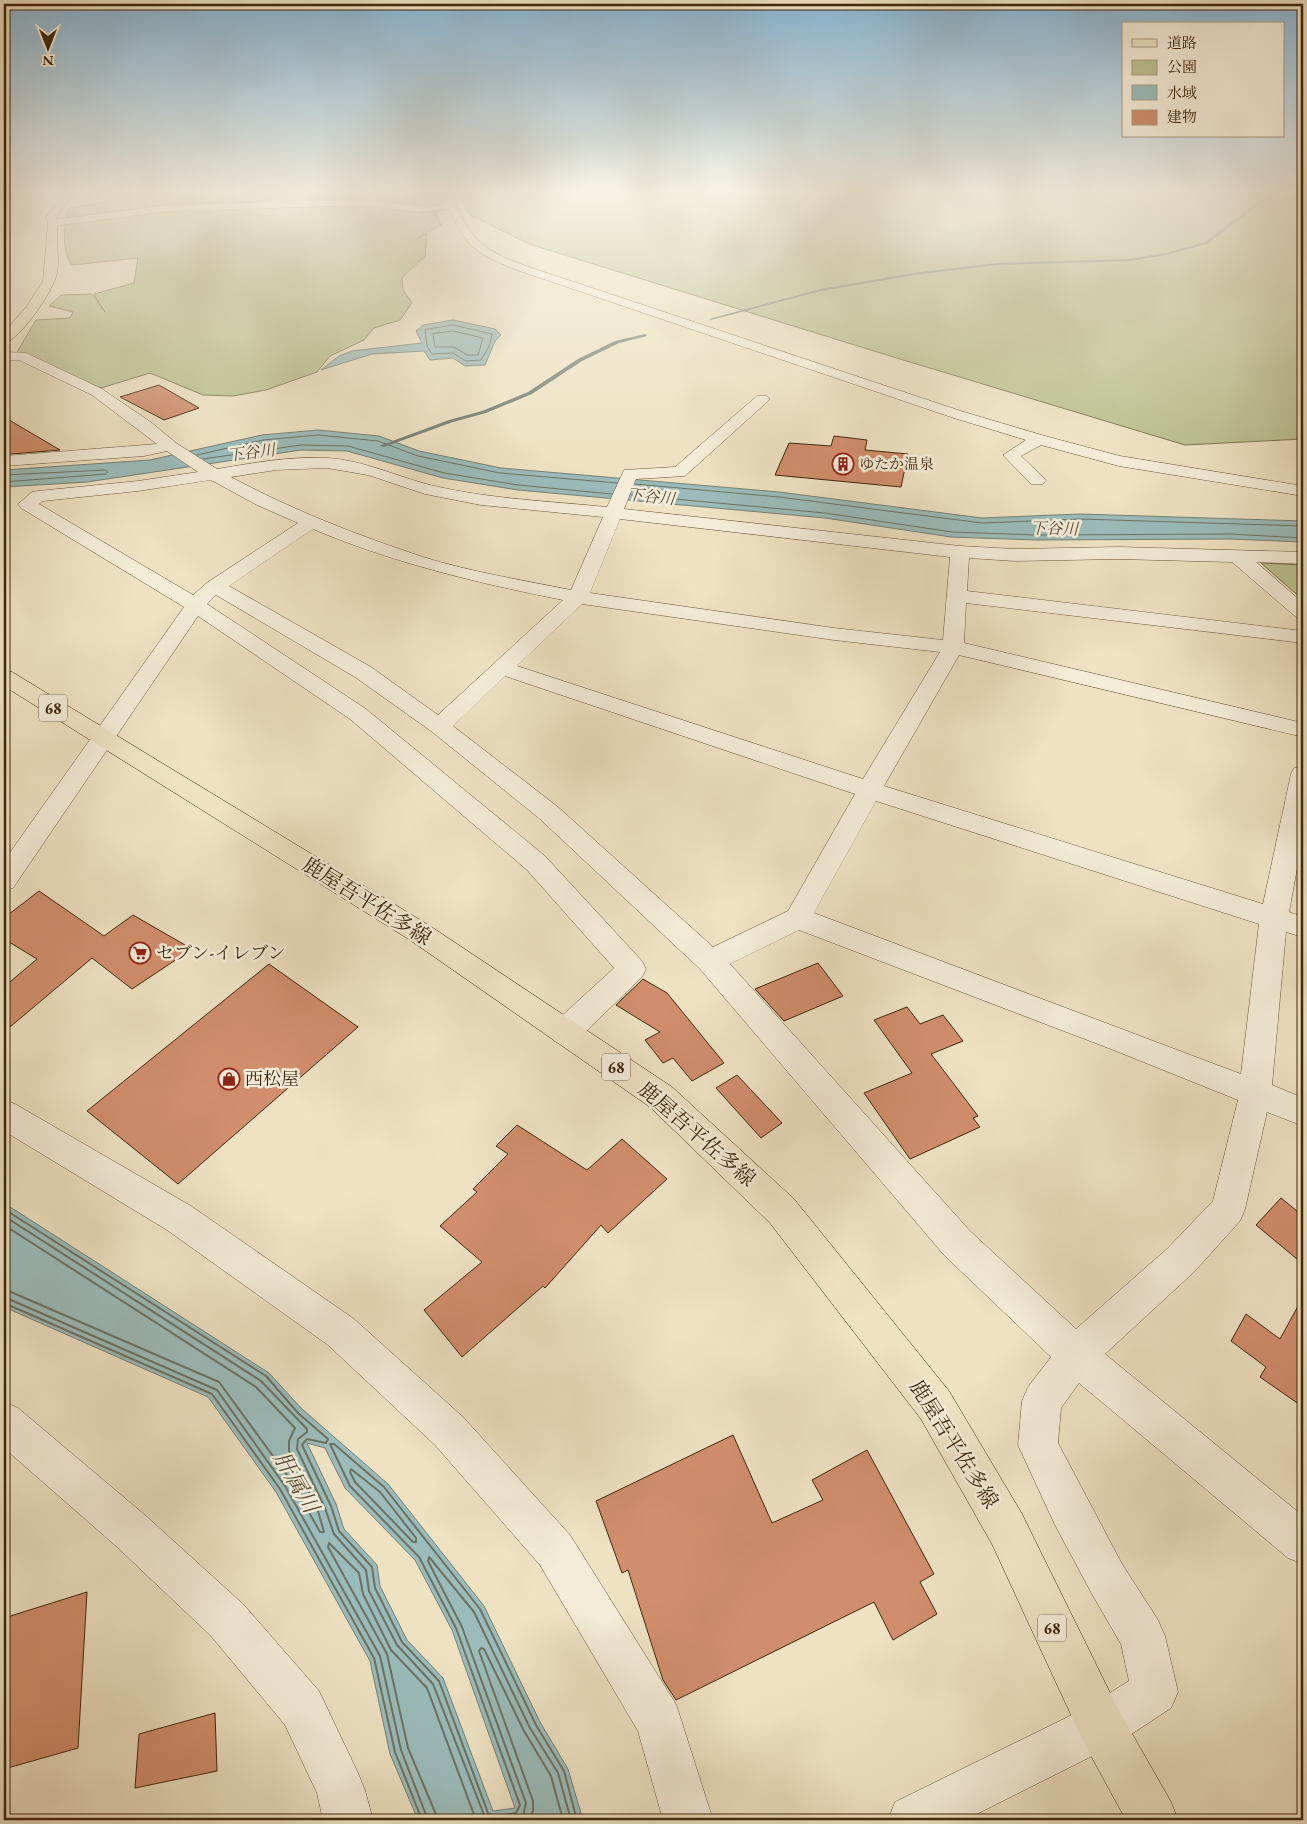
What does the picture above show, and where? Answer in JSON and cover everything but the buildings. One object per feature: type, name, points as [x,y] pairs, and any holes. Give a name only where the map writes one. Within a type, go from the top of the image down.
[{"type":"main road","points":[[4,339],[42,294],[51,275]]},
{"type":"main road","name":"鹿屋吾平佐多線","points":[[4,678],[420,933],[565,1032],[661,1098],[782,1211],[935,1405],[1007,1529],[1101,1726],[1153,1820]]},
{"type":"street","points":[[542,275],[1039,440],[1119,462],[1303,491]]},
{"type":"street","points":[[4,356],[21,356],[97,392],[146,426],[170,446],[215,475],[263,501],[311,522],[418,561],[488,579],[578,598],[834,634],[953,647],[1303,730]]},
{"type":"street","points":[[440,726],[578,598],[630,474],[679,472],[762,399]]},
{"type":"street","points":[[1037,480],[1011,455],[1039,440]]},
{"type":"street","points":[[4,461],[135,452],[170,446]]},
{"type":"street","points":[[565,1032],[632,968],[536,863],[358,714],[195,605],[27,504],[38,496],[138,486],[276,465],[326,463],[371,471],[425,490],[481,500],[615,513],[960,552],[1016,555],[1118,553],[1303,558]]},
{"type":"street","points":[[4,882],[202,596],[311,522]]},
{"type":"street","points":[[710,960],[798,918],[869,790],[953,647],[960,552]]},
{"type":"street","points":[[1236,555],[1303,613]]},
{"type":"street","points":[[216,586],[363,672],[440,726],[549,813],[710,960],[957,1243],[1076,1354],[1168,1433],[1303,1543]]},
{"type":"street","points":[[957,596],[1303,637]]},
{"type":"street","points":[[502,668],[869,790],[1303,927]]},
{"type":"street","points":[[913,1820],[1101,1726],[1155,1692],[1142,1636],[1070,1510],[1038,1445],[1042,1402],[1076,1354],[1180,1260],[1228,1209],[1255,1094],[1274,917],[1303,774]]},
{"type":"street","points":[[798,918],[1122,1040],[1303,1112]]},
{"type":"street","points":[[4,1114],[179,1218],[341,1332],[449,1431],[560,1559],[659,1721],[688,1820]]},
{"type":"street","points":[[4,1422],[131,1531],[227,1620],[302,1708],[341,1790],[348,1820]]},
{"type":"green space","points":[[135,275],[405,275],[402,278],[403,290],[412,303],[400,320],[374,328],[364,340],[330,356],[317,372],[266,390],[233,396],[203,395],[150,373],[101,388],[16,354],[36,320],[70,318],[73,312],[49,306],[61,295],[92,294],[105,312],[94,294],[134,283]]},
{"type":"green space","points":[[629,275],[1303,275],[1303,439],[1185,445]]},
{"type":"green space","points":[[1261,563],[1303,565],[1303,600]]},
{"type":"water","points":[[453,320],[495,329],[501,335],[495,341],[485,365],[465,366],[453,358],[430,360],[424,351],[372,354],[321,370],[339,356],[352,351],[422,343],[416,331],[423,325]]},
{"type":"water","name":"下谷川","points":[[318,430],[379,436],[419,451],[501,468],[779,492],[982,518],[1080,514],[1303,521],[1303,542],[1230,539],[1036,540],[951,537],[825,518],[518,490],[443,478],[347,451],[301,450],[87,482],[4,487],[4,470],[150,460],[262,435]]},
{"type":"water","name":"肝属川","points":[[4,1203],[269,1373],[302,1409],[388,1484],[484,1606],[540,1722],[568,1769],[583,1820],[418,1820],[390,1754],[370,1661],[276,1492],[208,1397],[4,1307]],"holes":[[[307,1443],[325,1448],[345,1488],[415,1560],[452,1630],[515,1808],[493,1811],[443,1678],[407,1640],[380,1586],[377,1565],[344,1529],[336,1504]]]},
{"type":"waterway","points":[[711,319],[821,290],[907,275]]},
{"type":"waterway","points":[[382,446],[451,421],[484,412],[530,393],[580,360],[617,342],[645,335]]},
{"type":"place","name":"ゆたか温泉","points":[[843,464]]},
{"type":"place","name":"セブン-イレブン","points":[[140,953]]},
{"type":"place","name":"西松屋","points":[[229,1079]]}]
